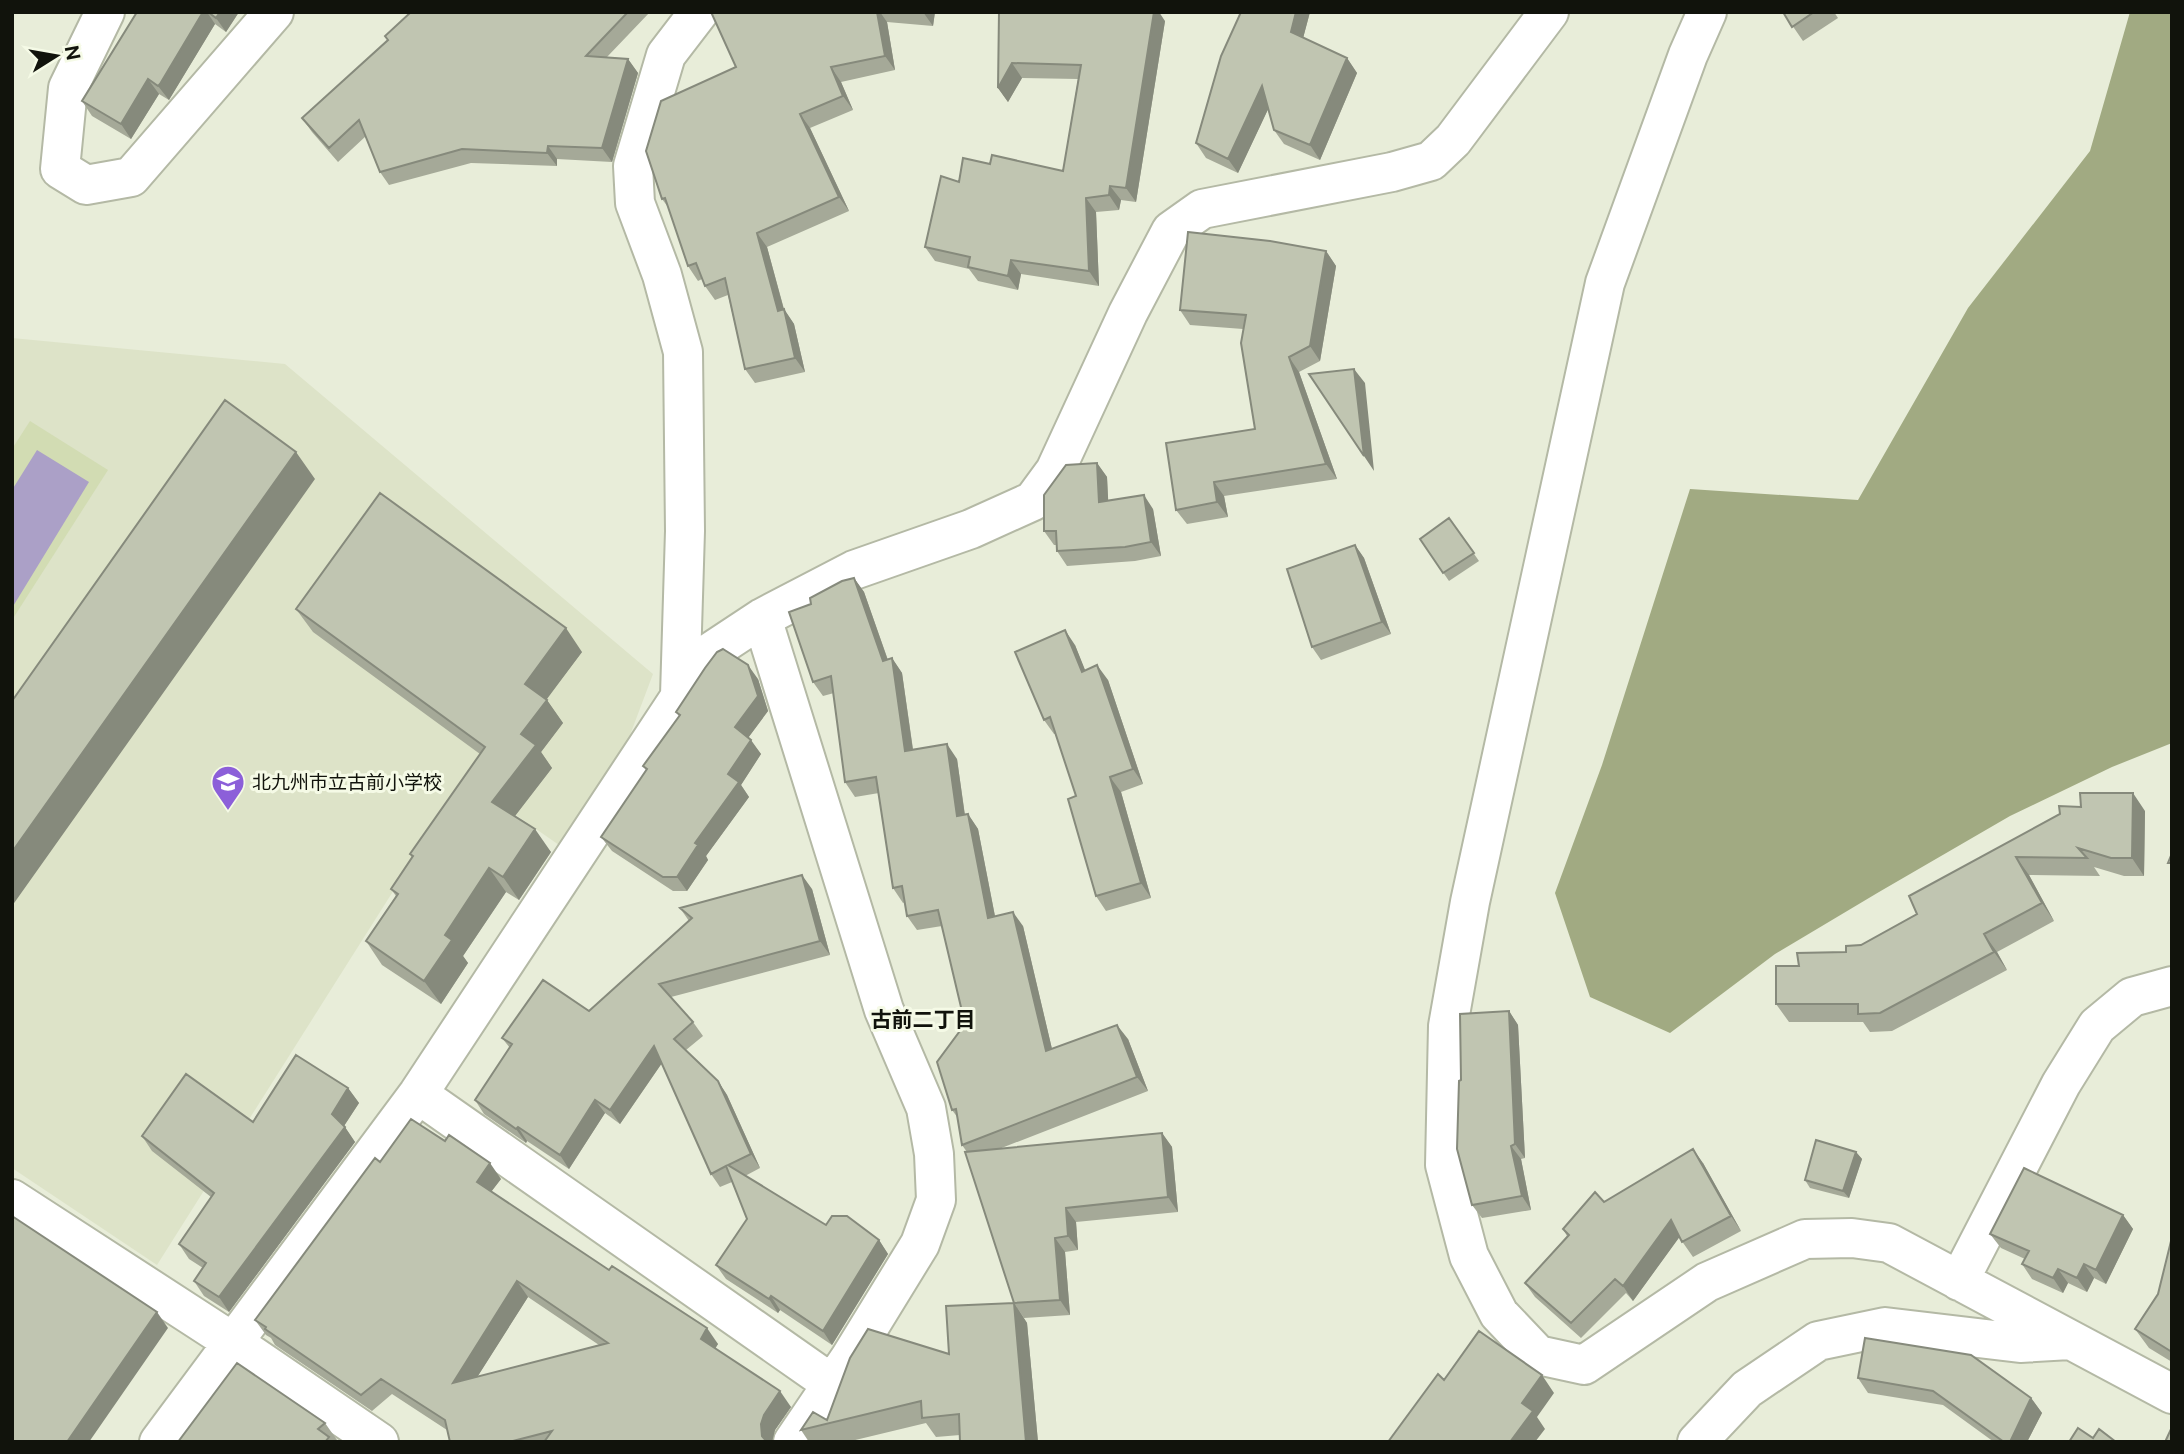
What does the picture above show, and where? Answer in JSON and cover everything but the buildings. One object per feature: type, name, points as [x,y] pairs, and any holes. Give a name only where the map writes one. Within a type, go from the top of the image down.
[{"type":"street","points":[[105,12],[68,88],[60,169],[86,185],[131,177],[274,12]]},
{"type":"street","points":[[680,695],[685,531],[683,352],[662,275],[635,203],[633,166],[666,55],[699,12]]},
{"type":"street","points":[[159,1442],[418,1094],[709,653],[762,618],[854,570],[971,530],[1033,501],[1055,471],[1128,313],[1171,231],[1202,209],[1392,172],[1431,161],[1453,140],[1549,12]]},
{"type":"street","points":[[1707,12],[1688,55],[1605,283],[1574,435],[1470,902],[1448,1026],[1445,1165],[1469,1256],[1499,1314],[1538,1355],[1584,1365],[1707,1282],[1805,1239],[1852,1238],[1889,1243],[2172,1394]]},
{"type":"street","points":[[762,618],[884,1010],[926,1108],[934,1154],[936,1200],[920,1244],[793,1442]]},
{"type":"street","points":[[1959,1281],[2061,1084],[2097,1026],[2132,997],[2172,986]]},
{"type":"street","points":[[418,1094],[832,1384]]},
{"type":"street","points":[[12,1199],[234,1343],[379,1442]]},
{"type":"street","points":[[1697,1442],[1747,1390],[1818,1341],[1885,1326],[2020,1343],[2070,1340]]},
{"type":"shaded area","points":[[2130,12],[2172,12],[2172,743],[2112,767],[2010,816],[1775,954],[1670,1033],[1590,997],[1555,893],[1602,765],[1690,489],[1858,500],[1968,308],[2090,151]]},
{"type":"shaded area","name":"北九州市立古前小学校","points":[[12,338],[285,364],[653,674],[627,743],[559,845],[464,779],[157,1265],[12,1168]]},
{"type":"shaded area","points":[[30,421],[108,470],[12,620],[12,449]]},
{"type":"shaded area","points":[[37,450],[89,482],[12,608],[12,490]]},
{"type":"place","name":"北九州市立古前小学校","points":[[228,812]]},
{"type":"district","name":"古前二丁目","points":[[923,1019]]}]
